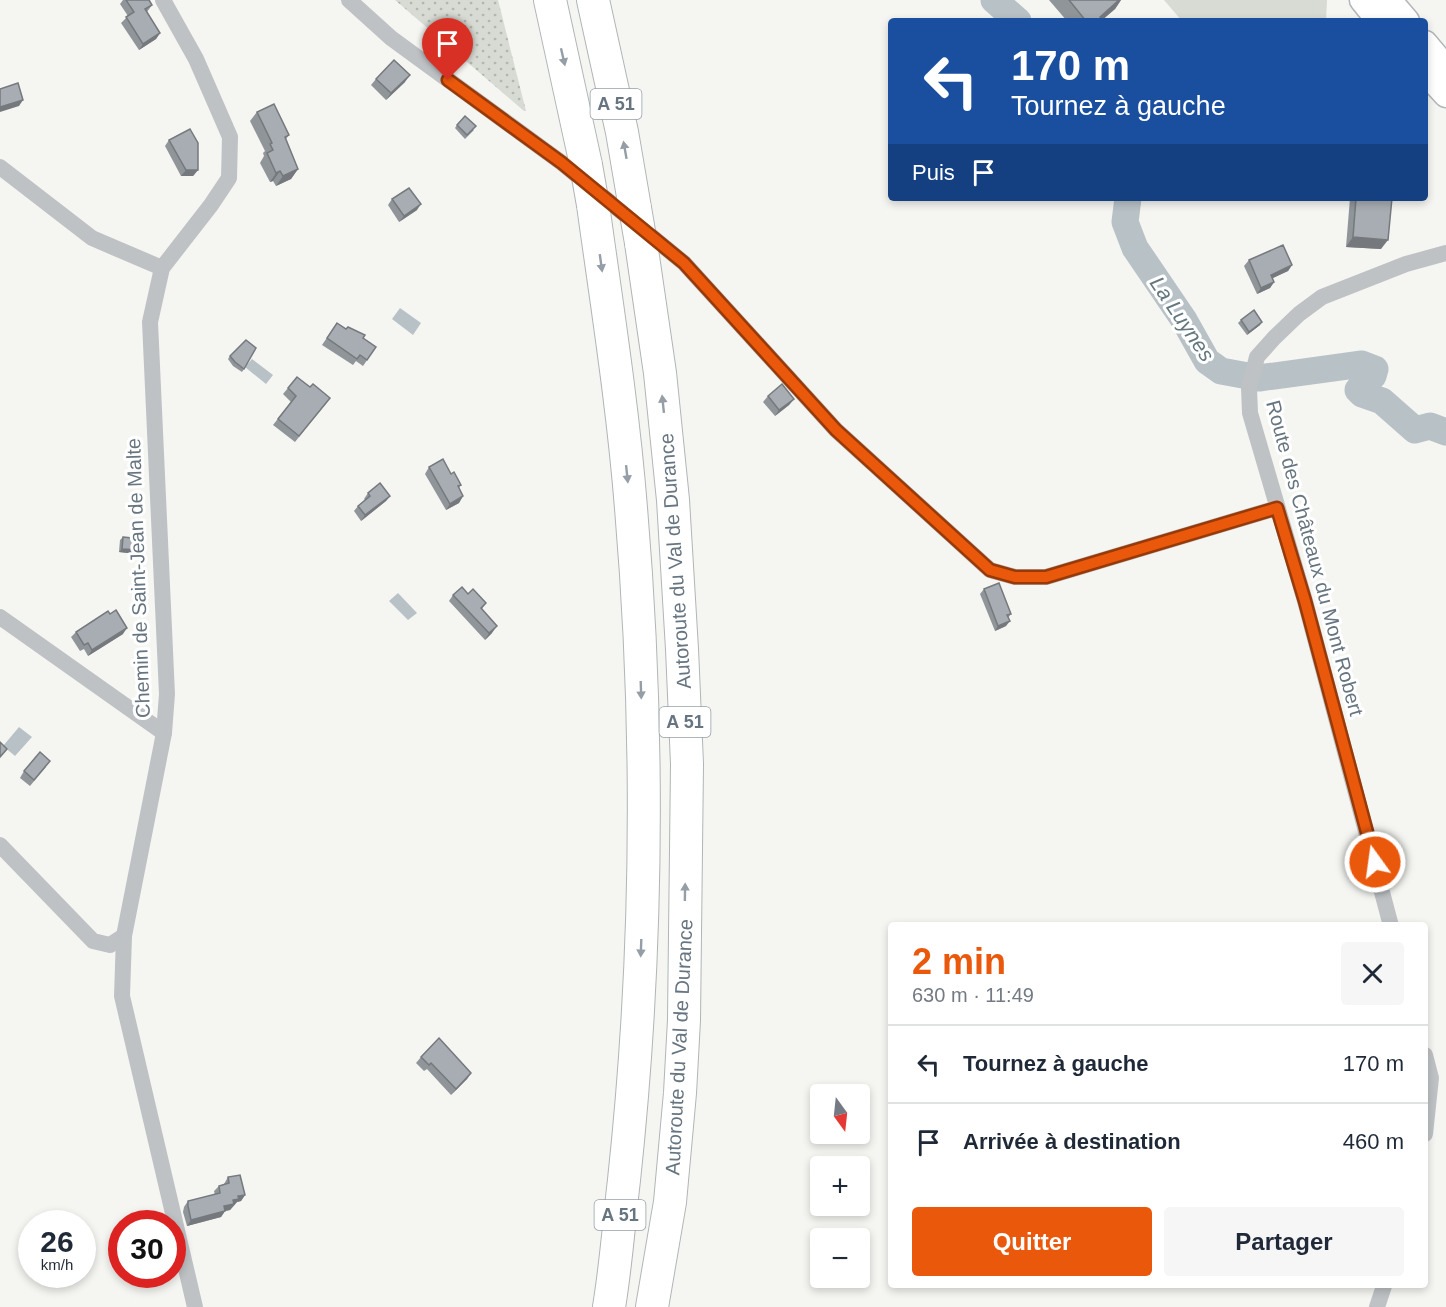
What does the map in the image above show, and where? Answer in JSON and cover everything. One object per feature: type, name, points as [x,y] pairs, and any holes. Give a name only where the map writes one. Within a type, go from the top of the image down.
[{"type":"highway","name":"Autoroute du Val de Durance","points":[[550,0],[586,165],[616,365],[631,508],[639,631],[644,824],[639,997],[630,1123],[609,1307]]},
{"type":"highway","name":"Autoroute du Val de Durance","points":[[593,0],[622,132],[660,373],[673,500],[681,617],[686,753],[684,1020],[670,1202],[652,1307]]},
{"type":"highway","points":[[592,1307],[630,1123]]},
{"type":"highway","points":[[662,1307],[670,1202]]},
{"type":"main road","points":[[1362,0],[1377,18]]},
{"type":"main road","points":[[1389,0],[1404,18]]},
{"type":"main road","points":[[1428,47],[1446,68]]},
{"type":"main road","points":[[1428,75],[1446,95]]},
{"type":"street","points":[[0,167],[92,238],[162,268],[229,178],[230,137],[196,59],[164,0]]},
{"type":"street","points":[[349,0],[391,38],[562,163],[684,263],[836,430],[990,570],[1015,577],[1046,577],[1277,508]]},
{"type":"street","name":"Route des Châteaux du Mont Robert","points":[[1390,922],[1308,612],[1250,413],[1249,388],[1257,357],[1299,314],[1323,297],[1406,264],[1446,254]]},
{"type":"street","name":"Chemin de Saint-Jean de Malte","points":[[162,268],[150,322],[167,694],[164,733],[124,936],[122,996],[195,1307]]},
{"type":"street","points":[[0,617],[164,733]]},
{"type":"street","points":[[0,845],[93,941],[110,945],[124,936]]},
{"type":"street","points":[[1428,1066],[1431,1078],[1428,1106]]},
{"type":"street","points":[[1377,1307],[1383,1288]]},
{"type":"shaded area","points":[[395,0],[498,0],[526,111],[524,111]]},
{"type":"shaded area","points":[[1164,0],[1327,0],[1326,18],[1179,18]]},
{"type":"shaded area","points":[[400,308],[421,323],[413,335],[392,319]]},
{"type":"shaded area","points":[[252,359],[273,375],[266,384],[245,367]]},
{"type":"shaded area","points":[[398,593],[417,613],[408,620],[389,601]]},
{"type":"shaded area","points":[[19,727],[32,737],[15,756],[3,746]]},
{"type":"building","points":[[126,0],[149,0],[152,5],[145,9],[160,33],[143,44],[126,17],[134,12]]},
{"type":"building","points":[[1069,0],[1119,0],[1101,18],[1084,18]]},
{"type":"building","points":[[394,60],[410,75],[391,93],[376,79]]},
{"type":"building","points":[[18,83],[23,100],[0,107],[0,89]]},
{"type":"building","points":[[274,104],[289,135],[285,137],[298,169],[283,176],[280,171],[276,173],[267,153],[273,150],[270,144],[272,143],[257,112]]},
{"type":"building","points":[[465,116],[476,126],[467,135],[457,125]]},
{"type":"building","points":[[190,129],[198,143],[198,170],[186,170],[169,140]]},
{"type":"building","points":[[409,188],[421,204],[404,216],[392,199]]},
{"type":"building","points":[[1356,201],[1392,201],[1388,240],[1353,237]]},
{"type":"building","points":[[1283,245],[1292,265],[1271,275],[1274,282],[1261,288],[1249,260]]},
{"type":"building","points":[[1254,310],[1262,322],[1249,332],[1241,320]]},
{"type":"building","points":[[337,323],[346,329],[348,327],[365,335],[363,338],[376,347],[367,360],[360,355],[357,359],[327,338]]},
{"type":"building","points":[[246,340],[256,348],[244,369],[230,356]]},
{"type":"building","points":[[297,377],[310,387],[313,384],[330,398],[299,436],[278,419],[296,396],[288,388]]},
{"type":"building","points":[[782,384],[794,399],[779,410],[768,396]]},
{"type":"building","points":[[443,459],[451,474],[454,472],[461,485],[458,486],[463,496],[450,504],[429,467]]},
{"type":"building","points":[[380,483],[390,496],[365,515],[358,506]]},
{"type":"building","points":[[123,537],[141,539],[139,550],[122,549]]},
{"type":"building","points":[[999,583],[1011,614],[1007,615],[1010,621],[998,626],[984,589]]},
{"type":"building","points":[[462,587],[468,594],[473,589],[486,603],[481,608],[497,626],[489,633],[453,595]]},
{"type":"building","points":[[116,610],[127,628],[92,650],[88,643],[84,645],[76,632],[108,611],[110,614]]},
{"type":"building","points":[[0,742],[7,749],[0,757]]},
{"type":"building","points":[[40,752],[50,761],[34,780],[24,771]]},
{"type":"building","points":[[439,1038],[471,1073],[456,1089],[431,1063],[429,1065],[421,1057]]},
{"type":"building","points":[[240,1175],[245,1195],[233,1200],[234,1204],[224,1206],[225,1211],[191,1220],[188,1201],[220,1193],[219,1186],[229,1183],[228,1177]]},
{"type":"waterway","name":"La Luynes","points":[[994,0],[1015,18]]},
{"type":"waterway","name":"La Luynes","points":[[1128,201],[1125,222],[1135,248],[1184,320],[1207,361],[1221,371],[1259,378],[1362,364],[1375,369],[1373,376],[1358,390],[1362,394],[1382,401],[1415,430],[1430,426],[1446,432]]},
{"type":"route","points":[[448,80],[562,163],[684,263],[836,430],[990,570],[1015,577],[1046,577],[1277,508],[1305,601],[1375,862]]}]
